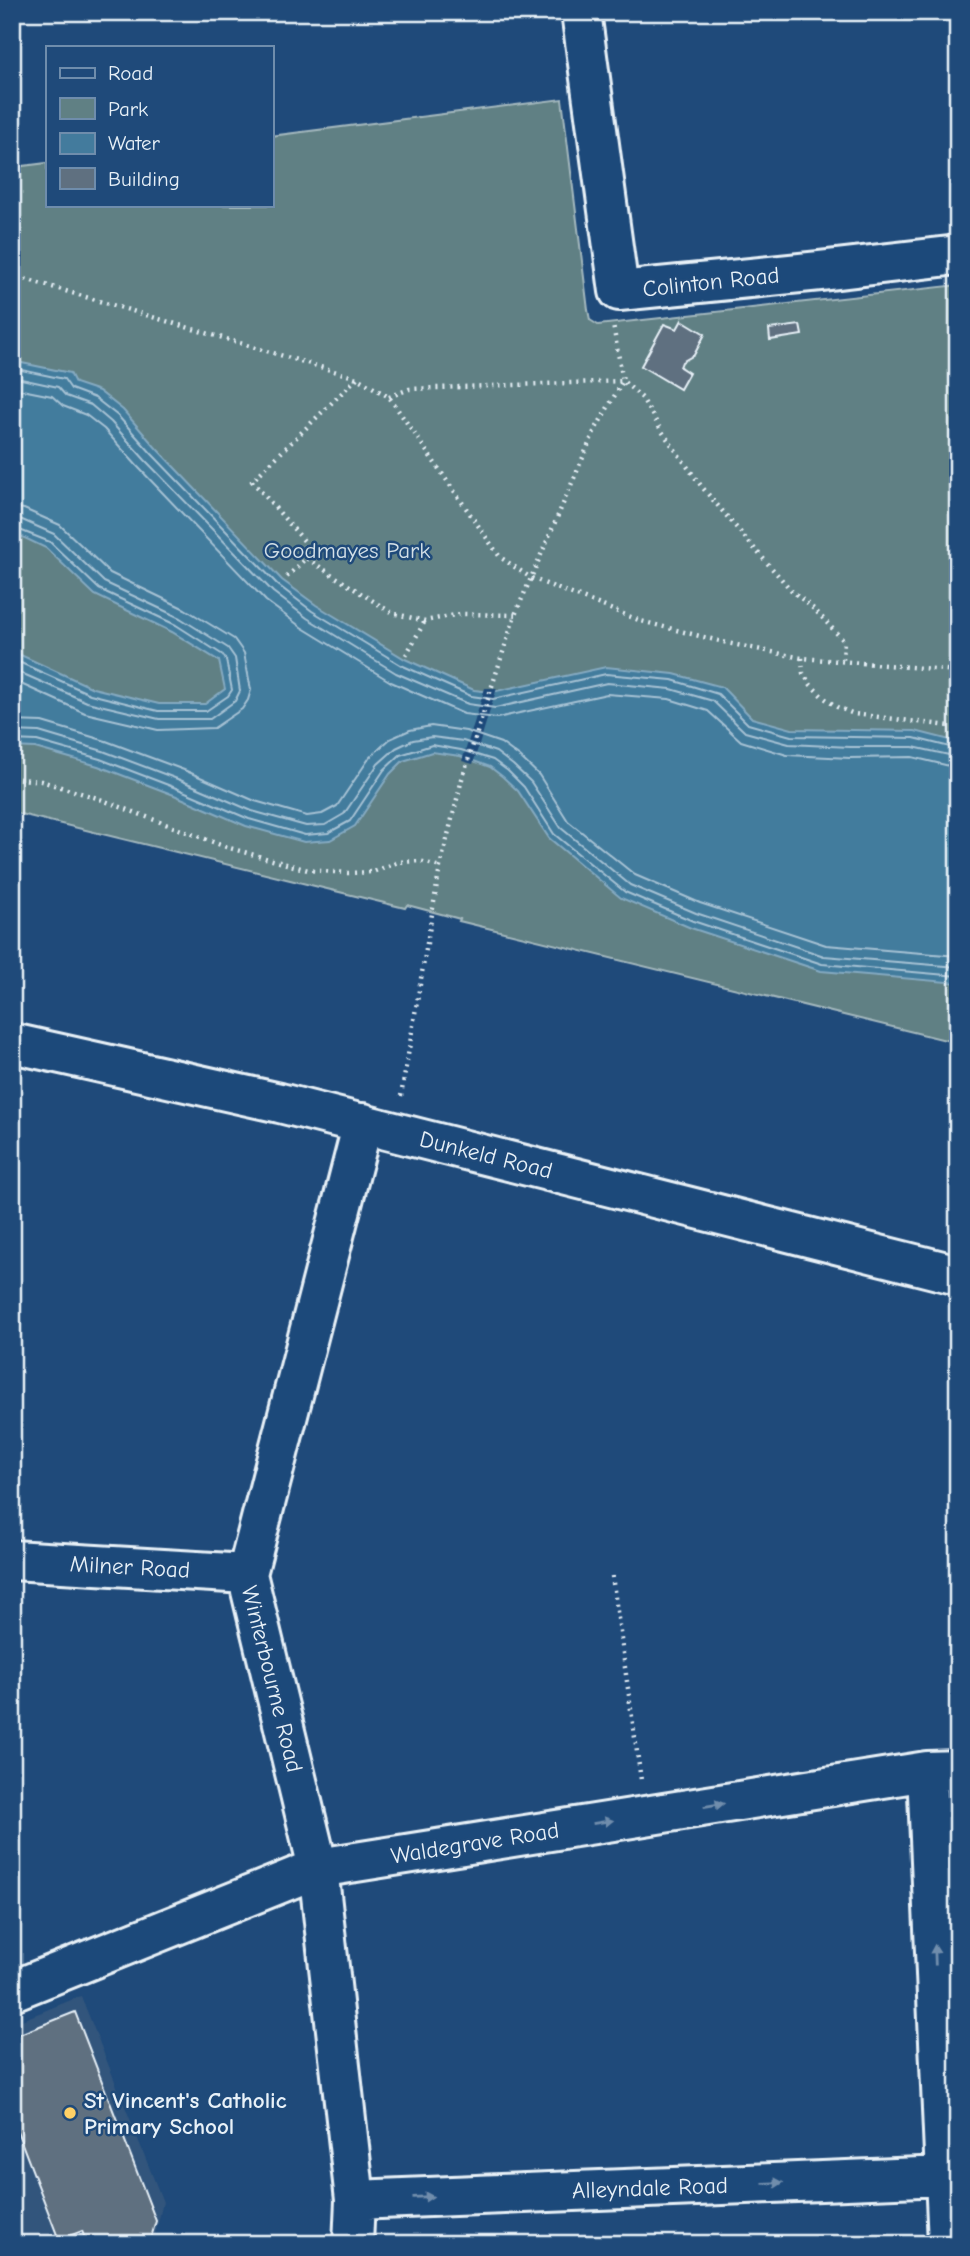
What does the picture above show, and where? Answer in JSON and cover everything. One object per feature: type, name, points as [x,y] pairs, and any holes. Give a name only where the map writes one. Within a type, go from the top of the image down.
[{"type":"street","name":"Colinton Road","points":[[581,12],[619,291],[958,255]]},
{"type":"street","name":"Dunkeld Road","points":[[12,1043],[280,1102],[958,1275]]},
{"type":"street","name":"Winterbourne Road","points":[[353,2244],[355,2200],[318,1868],[247,1574],[378,1127]]},
{"type":"street","name":"Milner Road","points":[[12,1560],[247,1574]]},
{"type":"street","name":"Waldegrave Road","points":[[12,1991],[318,1868],[943,1770]]},
{"type":"street","points":[[943,1770],[945,2176],[948,2244]]},
{"type":"street","name":"Alleyndale Road","points":[[355,2200],[945,2176]]},
{"type":"path","points":[[12,275],[357,377],[389,397],[500,557],[531,578],[641,621],[727,643],[803,658],[958,671]]},
{"type":"path","points":[[619,291],[612,324],[623,381],[642,398],[702,487],[729,519],[792,592],[815,610],[844,641],[843,660]]},
{"type":"path","points":[[287,577],[306,558],[305,542],[252,481],[357,377]]},
{"type":"path","points":[[389,397],[409,389],[623,381]]},
{"type":"path","points":[[378,1127],[401,1097],[440,867],[462,779],[515,615],[594,432],[623,381]]},
{"type":"path","points":[[306,558],[392,612],[425,621],[460,614],[515,615]]},
{"type":"path","points":[[406,655],[425,621]]},
{"type":"path","points":[[803,658],[803,673],[823,697],[837,707],[854,714],[958,726]]},
{"type":"path","points":[[12,778],[41,781],[226,847],[308,870],[373,872],[398,862],[420,862],[440,867]]},
{"type":"path","points":[[612,1576],[647,1815]]},
{"type":"shaded area","name":"St Vincent's Catholic Primary School","points":[[81,1996],[163,2202],[153,2244],[12,2244],[12,2024]]},
{"type":"green space","name":"Goodmayes Park","points":[[562,99],[588,310],[590,320],[598,325],[958,285],[958,1043],[459,921],[460,919],[407,905],[405,908],[12,812],[12,166],[46,163],[46,206],[273,206],[273,136]]},
{"type":"water","points":[[12,361],[70,373],[75,383],[99,391],[123,410],[282,580],[316,605],[405,659],[474,690],[492,692],[606,667],[674,674],[722,687],[752,718],[792,729],[915,731],[958,742],[958,983],[821,971],[691,928],[621,898],[549,838],[518,791],[503,777],[490,767],[460,756],[432,752],[403,761],[390,774],[355,826],[330,840],[304,842],[246,826],[98,766],[35,748],[12,747],[12,651],[93,688],[159,704],[205,704],[225,689],[219,661],[172,632],[95,595],[46,548],[12,532]]},
{"type":"pier","points":[[485,688],[497,688],[473,764],[462,761]]},
{"type":"building","points":[[682,320],[705,334],[694,355],[682,362],[680,367],[689,373],[680,389],[641,366],[664,324],[677,329]]},
{"type":"building","points":[[800,325],[802,335],[770,340],[769,329]]},
{"type":"building","name":"St Vincent's Catholic Primary School","points":[[75,2012],[156,2221],[149,2244],[87,2244],[82,2231],[59,2240],[14,2123],[12,2124],[12,2037]]},
{"type":"place","name":"St Vincent's Catholic Primary School","points":[[70,2113]]}]
